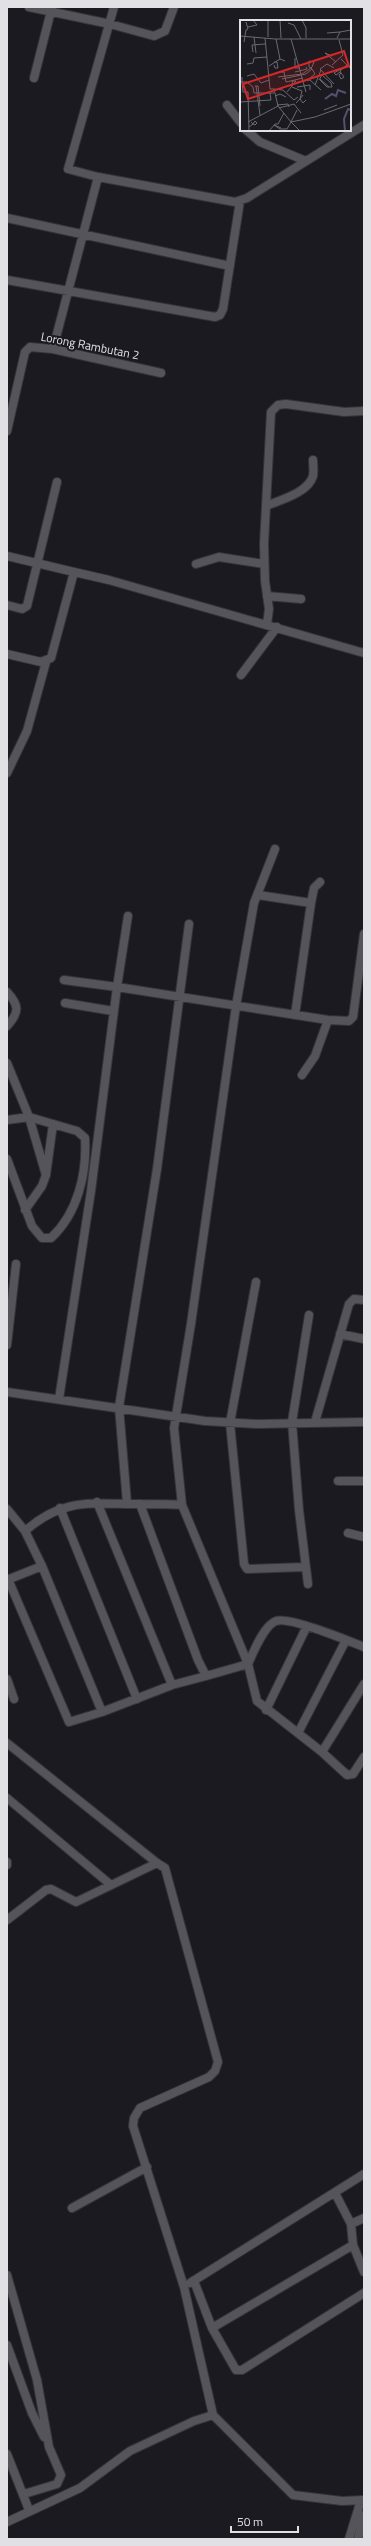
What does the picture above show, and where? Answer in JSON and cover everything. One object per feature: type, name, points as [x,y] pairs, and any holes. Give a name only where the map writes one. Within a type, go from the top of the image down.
[{"type":"street","points":[[29,7],[51,9],[158,36],[166,31],[174,7]]},
{"type":"street","points":[[114,7],[68,169],[98,177],[228,201],[240,201],[364,125]]},
{"type":"street","points":[[34,78],[51,9]]},
{"type":"street","points":[[227,105],[240,122]]},
{"type":"street","points":[[247,131],[260,142],[306,160]]},
{"type":"street","points":[[52,349],[85,233],[98,177]]},
{"type":"street","points":[[7,280],[215,318],[220,315],[223,309],[240,201]]},
{"type":"street","points":[[7,218],[85,233],[230,266]]},
{"type":"street","name":"Lorong Rambutan 2","points":[[7,431],[26,350],[31,347],[52,349],[161,373]]},
{"type":"street","points":[[267,624],[269,609],[264,564],[269,431],[273,409],[286,404],[344,412],[364,411]]},
{"type":"street","points":[[266,506],[301,490],[308,484],[313,475],[313,460]]},
{"type":"street","points":[[7,606],[26,607],[57,482]]},
{"type":"street","points":[[7,556],[74,572],[364,652]]},
{"type":"street","points":[[196,564],[220,557],[264,564]]},
{"type":"street","points":[[7,773],[27,731],[46,662],[53,652],[74,572]]},
{"type":"street","points":[[267,596],[301,599]]},
{"type":"street","points":[[241,675],[277,627]]},
{"type":"street","points":[[7,654],[46,662]]},
{"type":"street","points":[[275,849],[254,903],[236,1006],[196,1293],[174,1428],[182,1505],[248,1664],[254,1694],[260,1705],[322,1752],[344,1773],[350,1776],[364,1757]]},
{"type":"street","points":[[295,1015],[311,903],[314,888],[320,882]]},
{"type":"street","points":[[258,895],[311,903]]},
{"type":"street","points":[[60,1399],[91,1190],[113,1011],[128,916]]},
{"type":"street","points":[[127,1503],[119,1408],[157,1169],[189,924]]},
{"type":"street","points":[[64,980],[349,1022],[353,1017],[364,934]]},
{"type":"street","points":[[7,992],[16,1002],[18,1009],[15,1018],[7,1026]]},
{"type":"street","points":[[65,1003],[113,1011]]},
{"type":"street","points":[[302,1075],[315,1056],[328,1020]]},
{"type":"street","points":[[7,1063],[29,1118],[46,1175]]},
{"type":"street","points":[[7,1120],[29,1118],[77,1131],[85,1138],[81,1187],[63,1222],[51,1238],[42,1238],[38,1235],[25,1210],[7,1159]]},
{"type":"street","points":[[25,1210],[42,1186],[46,1175],[53,1124]]},
{"type":"street","points":[[7,1346],[16,1264]]},
{"type":"street","points":[[256,1282],[230,1422],[244,1564],[247,1569],[256,1571],[305,1567]]},
{"type":"street","points":[[315,1422],[349,1304],[354,1299],[364,1300]]},
{"type":"street","points":[[308,1315],[292,1422],[305,1567],[308,1584]]},
{"type":"street","points":[[340,1334],[364,1339]]},
{"type":"street","points":[[7,1392],[176,1417],[230,1422],[258,1424],[292,1422],[364,1422]]},
{"type":"street","points":[[338,1481],[364,1481]]},
{"type":"street","points":[[25,1531],[37,1520],[70,1504],[97,1502],[182,1505]]},
{"type":"street","points":[[97,1502],[172,1685]]},
{"type":"street","points":[[140,1504],[198,1660],[206,1676]]},
{"type":"street","points":[[7,1508],[25,1531],[42,1566],[102,1712]]},
{"type":"street","points":[[60,1508],[137,1699]]},
{"type":"street","points":[[348,1533],[364,1538]]},
{"type":"street","points":[[42,1566],[8,1580],[68,1722],[72,1723],[172,1685],[248,1664]]},
{"type":"street","points":[[248,1664],[256,1644],[274,1621],[282,1620],[307,1626],[364,1647]]},
{"type":"street","points":[[266,1710],[307,1626]]},
{"type":"street","points":[[298,1733],[346,1640]]},
{"type":"street","points":[[7,1679],[14,1699]]},
{"type":"street","points":[[322,1752],[364,1684]]},
{"type":"street","points":[[7,1743],[165,1868],[218,2062],[216,2071],[209,2077],[140,2108],[134,2118],[134,2126],[184,2287],[213,2415],[292,2495],[342,2501],[363,2500],[349,2539]]},
{"type":"street","points":[[7,1798],[111,1885]]},
{"type":"street","points":[[7,1920],[46,1890],[51,1889],[76,1902],[157,1863]]},
{"type":"street","points":[[72,2208],[147,2167]]},
{"type":"street","points":[[184,2287],[336,2193],[364,2174]]},
{"type":"street","points":[[336,2193],[351,2224],[353,2245],[364,2272]]},
{"type":"street","points":[[351,2224],[364,2218]]},
{"type":"street","points":[[212,2328],[353,2245]]},
{"type":"street","points":[[7,2275],[8,2284],[37,2380],[49,2447]]},
{"type":"street","points":[[194,2281],[212,2328],[236,2370],[242,2370],[364,2293]]},
{"type":"street","points":[[7,2345],[32,2413],[61,2475],[57,2484],[24,2494]]},
{"type":"street","points":[[7,2522],[29,2510],[80,2488],[130,2452],[194,2421],[213,2415]]},
{"type":"street","points":[[7,2454],[29,2510]]},
{"type":"street","points":[[358,2539],[364,2515]]}]
